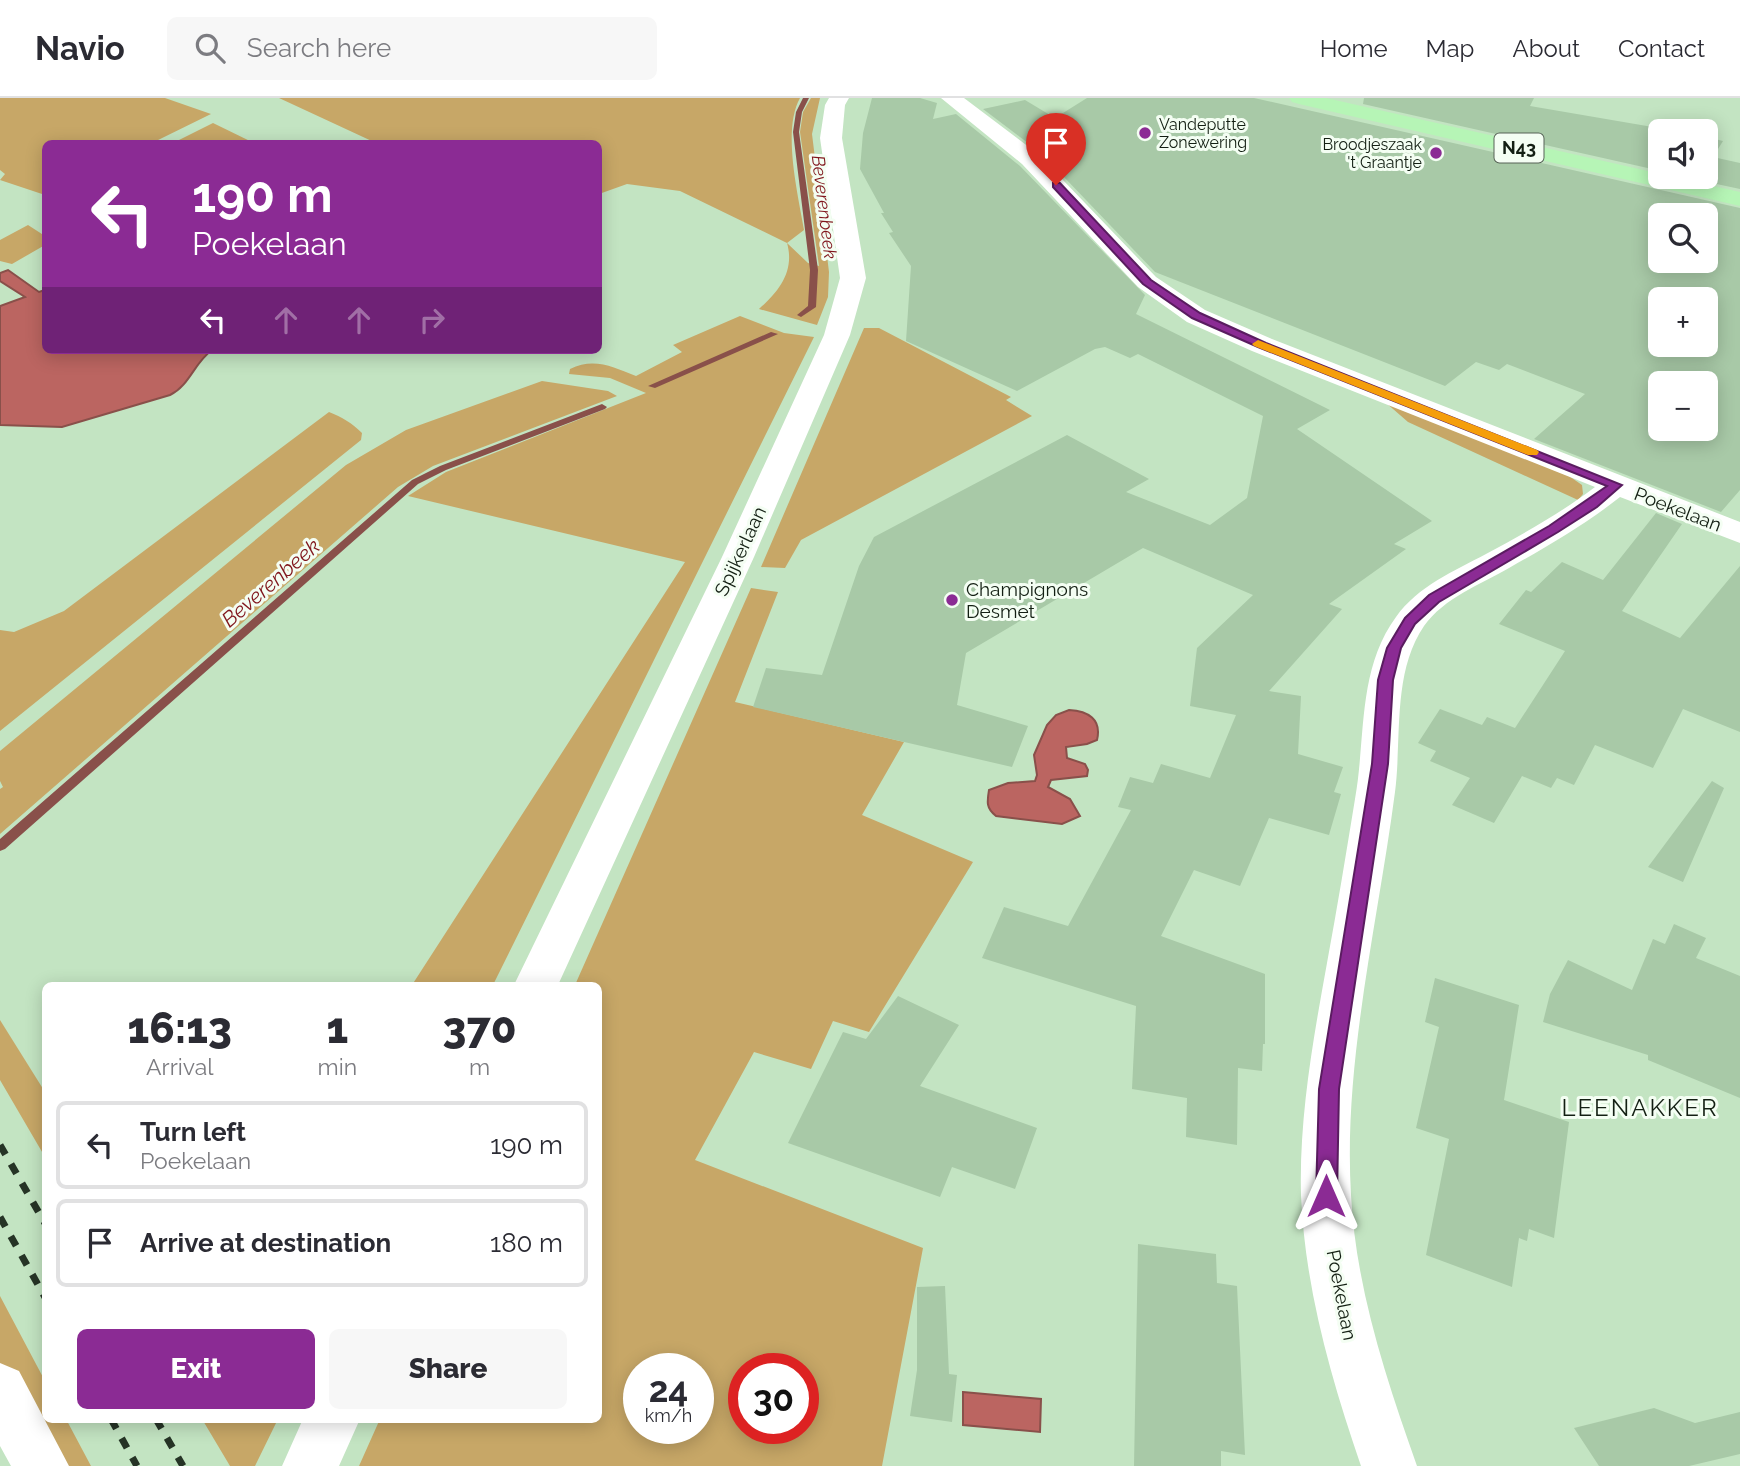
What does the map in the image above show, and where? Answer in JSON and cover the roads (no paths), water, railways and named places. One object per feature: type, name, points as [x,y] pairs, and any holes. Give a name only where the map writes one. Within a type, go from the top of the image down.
[{"type":"main road","name":"N43","points":[[1299,98],[1740,199]]},
{"type":"street","name":"Spijkerlaan","points":[[537,982],[738,557],[837,335],[853,278],[831,138],[835,105],[839,98]]},
{"type":"street","name":"Poekelaan","points":[[951,98],[1030,159],[1147,282],[1196,316],[1274,350],[1740,533]]},
{"type":"street","name":"Poekelaan","points":[[1389,1466],[1365,1398],[1345,1326],[1326,1196],[1329,1089],[1380,764],[1385,680],[1394,648],[1410,621],[1434,598],[1592,505],[1616,485]]},
{"type":"street","points":[[0,1390],[41,1466]]},
{"type":"street","points":[[310,1466],[330,1423]]},
{"type":"waterway","name":"Beverenbeek","points":[[801,315],[812,307],[814,270],[796,132],[799,112],[806,98]]},
{"type":"waterway","name":"Beverenbeek","points":[[652,386],[774,334]]},
{"type":"waterway","name":"Beverenbeek","points":[[0,846],[415,482],[443,468],[602,407]]},
{"type":"railway","points":[[0,1145],[42,1218]]},
{"type":"railway","points":[[0,1217],[42,1292]]},
{"type":"railway","points":[[113,1423],[137,1466]]},
{"type":"railway","points":[[158,1423],[183,1466]]},
{"type":"place","name":"Vandeputte Zonewering","points":[[1145,133]]},
{"type":"place","name":"Broodjeszaak 't Graantje","points":[[1436,153]]},
{"type":"place","name":"Champignons Desmet","points":[[952,600]]},
{"type":"district","name":"LEENAKKER","points":[[1640,1108]]}]
